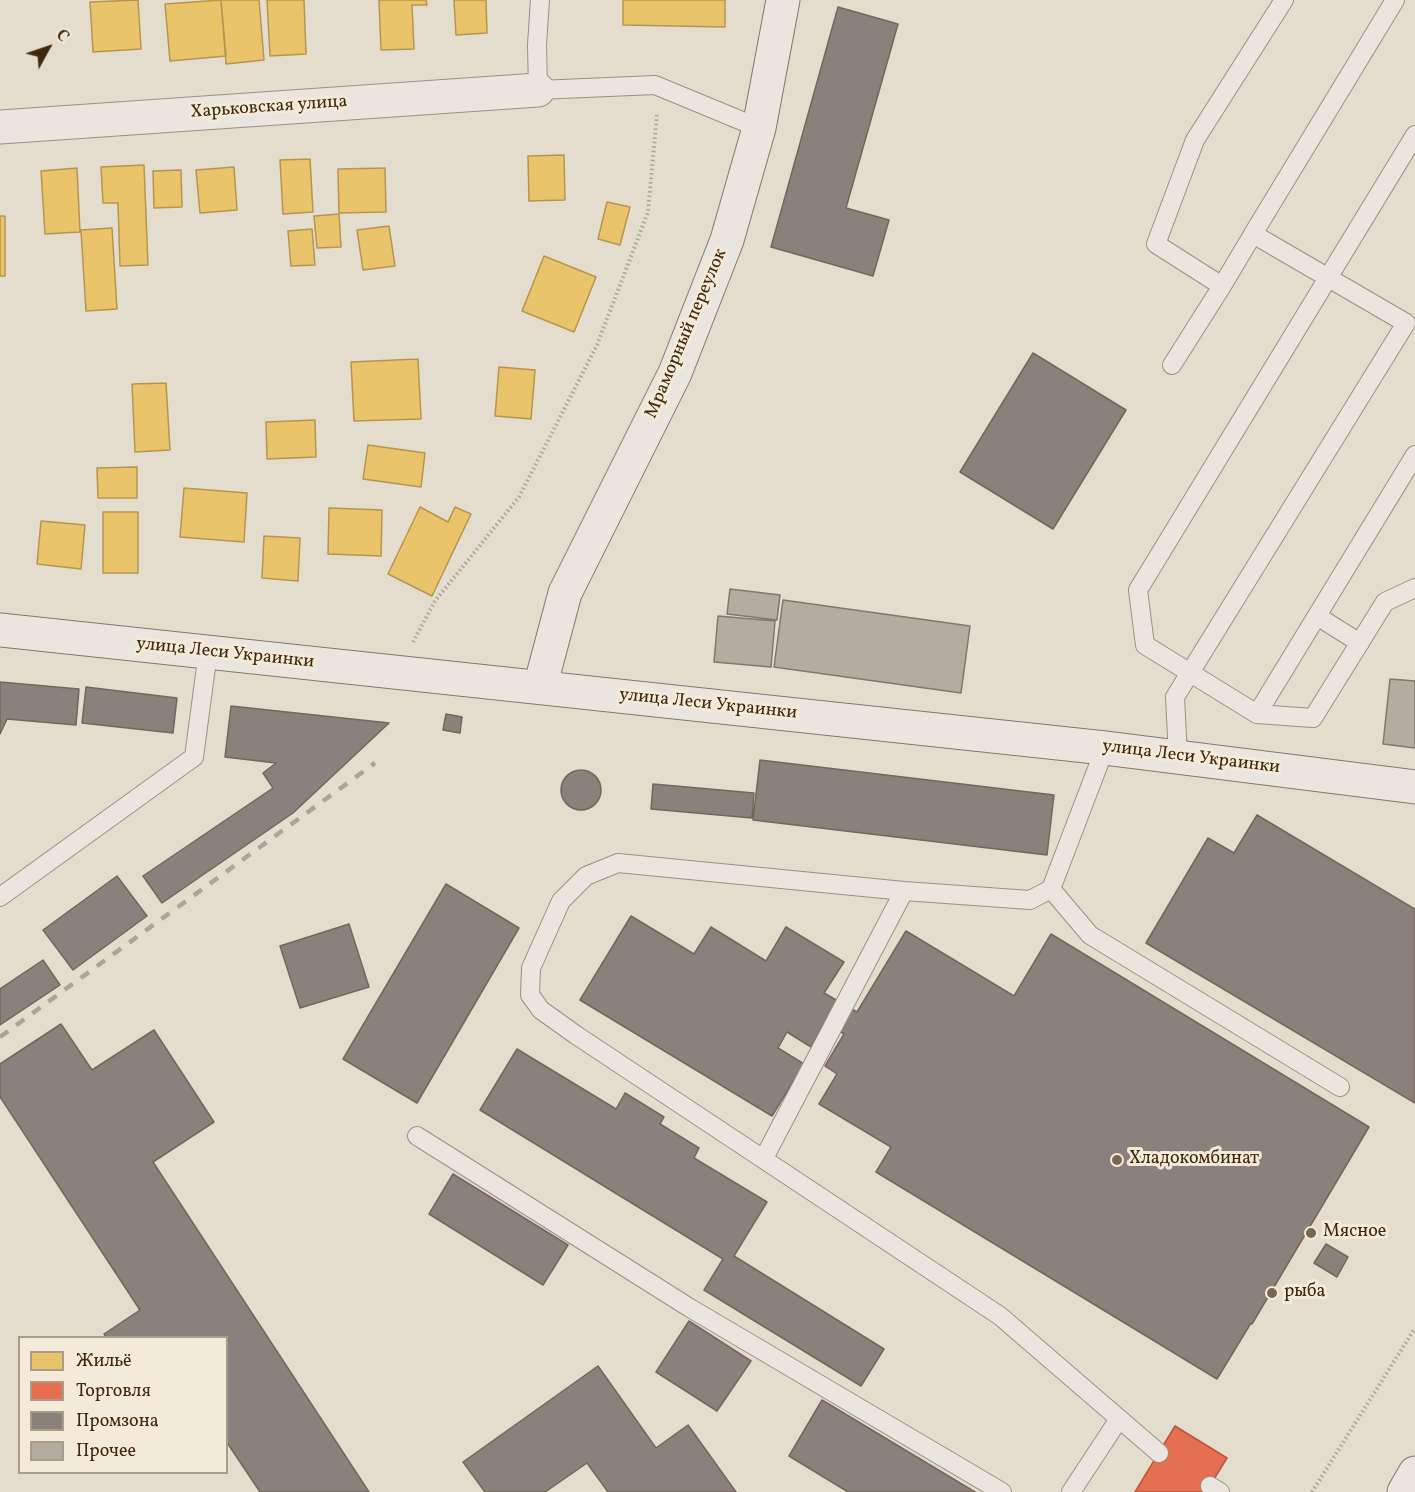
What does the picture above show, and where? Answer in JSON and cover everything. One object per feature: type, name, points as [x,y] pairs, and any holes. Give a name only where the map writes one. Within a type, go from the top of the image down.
[{"type":"main road","name":"Мраморный переулок","points":[[540,687],[565,593],[675,373],[727,240],[759,128],[783,0]]},
{"type":"main road","name":"Харьковская улица","points":[[0,127],[538,90]]},
{"type":"main road","name":"улица Леси Украинки","points":[[0,630],[1178,756],[1415,787]]},
{"type":"main road","points":[[1404,1492],[1415,1473]]},
{"type":"lane","points":[[540,0],[537,45],[538,90],[655,85],[759,128]]},
{"type":"lane","points":[[1222,286],[1156,244],[1195,140],[1284,0]]},
{"type":"lane","points":[[1172,365],[1395,0]]},
{"type":"lane","points":[[1415,135],[1138,590],[1145,645],[1257,714],[1313,718],[1385,602],[1415,588]]},
{"type":"lane","points":[[1178,756],[1175,697],[1412,319],[1329,278],[1253,234]]},
{"type":"lane","points":[[1257,714],[1415,455]]},
{"type":"lane","points":[[1317,616],[1360,643]]},
{"type":"lane","points":[[0,897],[194,757],[208,652]]},
{"type":"lane","points":[[1105,748],[1051,890],[1030,900],[904,891],[618,863],[586,876],[561,901],[531,968],[530,994],[541,1010],[1000,1316],[1159,1453]]},
{"type":"lane","points":[[1051,890],[1090,935],[1340,1087]]},
{"type":"lane","points":[[764,1158],[904,891]]},
{"type":"lane","points":[[417,1136],[690,1308],[1002,1492]]},
{"type":"lane","points":[[1071,1492],[1119,1419]]},
{"type":"path","points":[[397,672],[435,601],[519,498],[597,345],[648,212],[657,120],[655,85]]},
{"type":"path","points":[[1312,1492],[1415,1328]]},
{"type":"building: Жильё","points":[[138,0],[141,49],[93,52],[90,2]]},
{"type":"building: Жильё","points":[[221,0],[226,56],[170,61],[165,4]]},
{"type":"building: Жильё","points":[[221,0],[259,0],[264,60],[226,64]]},
{"type":"building: Жильё","points":[[267,0],[304,0],[306,54],[270,56]]},
{"type":"building: Жильё","points":[[379,0],[426,0],[427,5],[412,5],[414,49],[381,50]]},
{"type":"building: Жильё","points":[[454,0],[486,0],[487,33],[456,35]]},
{"type":"building: Жильё","points":[[623,0],[725,0],[725,27],[623,25]]},
{"type":"building: Жильё","points":[[564,155],[565,200],[529,201],[528,156]]},
{"type":"building: Жильё","points":[[310,159],[313,212],[283,214],[280,160]]},
{"type":"building: Жильё","points":[[144,165],[148,265],[120,266],[118,203],[103,203],[101,167]]},
{"type":"building: Жильё","points":[[234,167],[237,210],[200,213],[196,170]]},
{"type":"building: Жильё","points":[[77,168],[80,232],[45,234],[41,171]]},
{"type":"building: Жильё","points":[[385,168],[386,212],[339,213],[338,169]]},
{"type":"building: Жильё","points":[[181,170],[182,207],[154,208],[153,171]]},
{"type":"building: Жильё","points":[[607,202],[630,207],[620,245],[598,239]]},
{"type":"building: Жильё","points":[[339,214],[341,247],[317,248],[314,216]]},
{"type":"building: Жильё","points":[[0,216],[5,216],[5,276],[0,276]]},
{"type":"building: Жильё","points":[[389,226],[395,266],[363,270],[357,230]]},
{"type":"building: Жильё","points":[[112,228],[117,309],[86,311],[81,230]]},
{"type":"building: Жильё","points":[[312,229],[315,265],[291,266],[288,231]]},
{"type":"building: Жильё","points":[[544,256],[596,277],[574,332],[522,311]]},
{"type":"building: Жильё","points":[[418,359],[421,419],[354,421],[351,362]]},
{"type":"building: Жильё","points":[[499,367],[535,370],[531,419],[495,416]]},
{"type":"building: Жильё","points":[[166,383],[170,450],[135,452],[132,384]]},
{"type":"building: Жильё","points":[[315,420],[316,457],[267,459],[266,422]]},
{"type":"building: Жильё","points":[[368,445],[425,453],[421,487],[363,479]]},
{"type":"building: Жильё","points":[[137,467],[137,498],[98,498],[97,468]]},
{"type":"building: Жильё","points":[[184,488],[247,493],[244,542],[180,537]]},
{"type":"building: Жильё","points":[[420,507],[448,522],[455,507],[471,514],[432,596],[388,574]]},
{"type":"building: Жильё","points":[[329,508],[382,510],[381,556],[328,554]]},
{"type":"building: Жильё","points":[[103,512],[138,512],[138,573],[103,573]]},
{"type":"building: Жильё","points":[[41,521],[85,525],[81,569],[37,564]]},
{"type":"building: Жильё","points":[[264,536],[300,538],[298,581],[262,578]]},
{"type":"building: Торговля","points":[[1175,1426],[1227,1458],[1206,1492],[1135,1492]]},
{"type":"building: Промзона","points":[[838,7],[898,24],[846,208],[889,220],[873,276],[771,247]]},
{"type":"building: Промзона","points":[[1033,353],[1126,410],[1053,529],[960,472]]},
{"type":"building: Промзона","points":[[0,682],[79,689],[76,725],[7,719],[0,734]]},
{"type":"building: Промзона","points":[[86,687],[177,698],[173,733],[82,723]]},
{"type":"building: Промзона","points":[[231,706],[389,723],[293,813],[162,903],[143,876],[273,788],[263,773],[276,763],[225,757]]},
{"type":"building: Промзона","points":[[446,714],[462,717],[460,733],[443,730]]},
{"type":"building: Промзона","points":[[760,760],[1054,795],[1047,855],[753,820]]},
{"type":"building: Промзона","points":[[581,770],[595,776],[601,790],[595,804],[581,810],[567,804],[561,790],[567,776]]},
{"type":"building: Промзона","points":[[653,784],[754,793],[752,818],[651,809]]},
{"type":"building: Промзона","points":[[1257,815],[1415,909],[1415,1103],[1146,943],[1208,838],[1234,853]]},
{"type":"building: Промзона","points":[[117,876],[147,916],[73,970],[43,930]]},
{"type":"building: Промзона","points":[[446,884],[519,928],[417,1103],[343,1059]]},
{"type":"building: Промзона","name":"Хладокомбинат","points":[[631,916],[694,954],[711,927],[766,961],[786,927],[844,962],[824,993],[857,1012],[906,931],[1014,996],[1051,934],[1369,1127],[1217,1379],[876,1172],[891,1147],[819,1104],[837,1074],[825,1066],[844,1034],[825,1022],[811,1047],[787,1032],[778,1048],[804,1064],[772,1116],[580,1000]]},
{"type":"building: Промзона","points":[[349,924],[369,987],[300,1008],[280,946]]},
{"type":"building: Промзона","points":[[43,960],[60,985],[0,1025],[0,989]]},
{"type":"building: Промзона","points":[[61,1024],[92,1070],[154,1030],[214,1122],[153,1162],[369,1492],[260,1492],[228,1444],[228,1336],[106,1336],[104,1334],[140,1310],[0,1097],[0,1064]]},
{"type":"building: Промзона","points":[[517,1049],[616,1109],[625,1093],[664,1117],[660,1124],[699,1148],[694,1158],[767,1202],[734,1256],[884,1349],[861,1386],[704,1290],[723,1259],[480,1110]]},
{"type":"building: Промзона","points":[[453,1174],[568,1245],[543,1285],[429,1214]]},
{"type":"building: Промзона","points":[[1326,1244],[1348,1257],[1337,1277],[1314,1263]]},
{"type":"building: Промзона","points":[[689,1321],[751,1361],[717,1411],[656,1372]]},
{"type":"building: Промзона","points":[[598,1366],[656,1448],[688,1425],[736,1492],[608,1492],[587,1463],[545,1492],[485,1492],[463,1462]]},
{"type":"building: Промзона","points":[[822,1400],[975,1492],[848,1492],[789,1456]]},
{"type":"building: Прочее","points":[[730,589],[780,595],[777,620],[727,614]]},
{"type":"building: Прочее","points":[[783,600],[970,626],[961,693],[774,667]]},
{"type":"building: Прочее","points":[[718,616],[775,621],[771,667],[714,662]]},
{"type":"building: Прочее","points":[[1390,679],[1415,681],[1415,748],[1383,744]]},
{"type":"railway","points":[[0,1037],[375,763]]},
{"type":"place","name":"Хладокомбинат","points":[[1117,1160]]},
{"type":"place","name":"Мясное","points":[[1311,1233]]},
{"type":"place","name":"рыба","points":[[1272,1293]]}]
